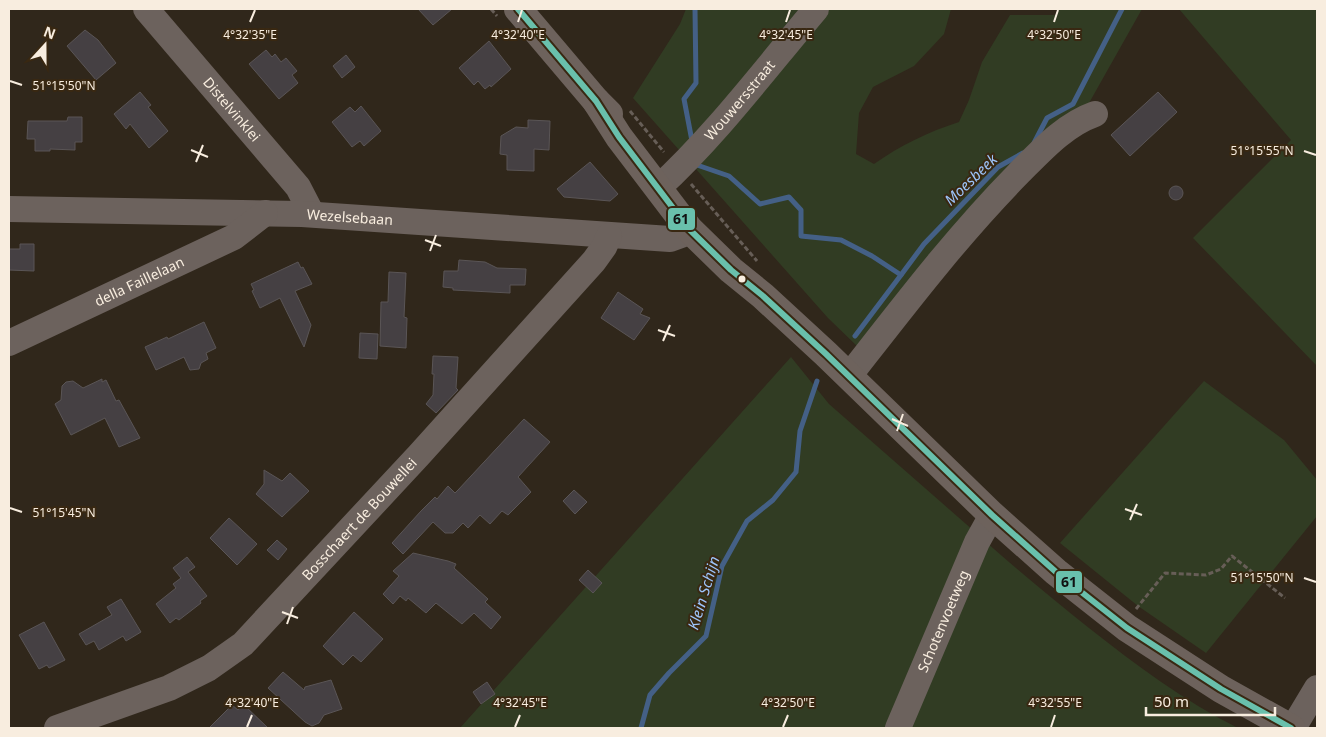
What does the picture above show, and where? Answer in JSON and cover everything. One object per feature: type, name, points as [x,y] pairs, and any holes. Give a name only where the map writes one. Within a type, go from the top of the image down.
[{"type":"main road","points":[[518,9],[596,101],[626,130],[664,183],[764,296]]},
{"type":"main road","points":[[664,183],[689,229],[731,270],[764,296],[992,515],[1056,572],[1123,624],[1221,689],[1292,728]]},
{"type":"street","name":"Distelvinklei","points":[[146,9],[298,187],[312,214]]},
{"type":"street","name":"Wouwersstraat","points":[[664,183],[726,115],[816,9]]},
{"type":"street","points":[[849,376],[942,257],[988,204],[1046,146],[1080,119],[1095,114]]},
{"type":"street","name":"Wezelsebaan","points":[[9,208],[312,214],[670,239],[681,235],[689,229]]},
{"type":"street","name":"della Faillelaan","points":[[9,343],[234,237],[265,213]]},
{"type":"street","name":"Bosschaert de Bouwellei","points":[[56,728],[169,688],[209,668],[243,644],[419,455],[594,262],[609,236]]},
{"type":"street","name":"Schotenvoetweg","points":[[898,728],[977,542],[992,515]]},
{"type":"street","points":[[1292,728],[1314,686]]},
{"type":"path","points":[[1123,624],[1165,572],[1206,575],[1221,568],[1232,556],[1284,598]]},
{"type":"green space","points":[[686,9],[951,9],[944,34],[914,66],[873,87],[859,113],[856,154],[874,164],[915,140],[959,122],[982,62],[1010,15],[1055,15],[1060,9],[1142,9],[1080,119],[857,346],[828,318],[633,98],[680,24]]},
{"type":"green space","points":[[1179,9],[1317,9],[1317,366],[1193,238],[1291,140]]},
{"type":"green space","points":[[791,357],[829,404],[974,531],[891,728],[460,728]]},
{"type":"green space","points":[[1204,381],[1284,440],[1317,480],[1317,516],[1206,653],[1138,606],[1060,543]]},
{"type":"green space","points":[[986,542],[1024,575],[1143,669],[1199,706],[1238,728],[905,728]]},
{"type":"building","points":[[418,9],[452,9],[433,25]]},
{"type":"building","points":[[85,30],[98,40],[116,63],[96,80],[67,46]]},
{"type":"building","points":[[489,41],[511,69],[491,87],[490,85],[485,89],[478,81],[474,85],[459,68]]},
{"type":"building","points":[[266,50],[272,57],[275,54],[281,62],[286,58],[297,71],[292,75],[298,83],[279,99],[249,64]]},
{"type":"building","points":[[346,55],[355,67],[342,78],[333,66]]},
{"type":"building","points":[[140,92],[151,105],[148,107],[168,131],[149,148],[130,124],[126,129],[114,114]]},
{"type":"building","points":[[1158,92],[1177,112],[1130,156],[1111,135]]},
{"type":"building","points":[[361,106],[381,131],[364,146],[360,141],[352,147],[332,122],[350,107],[355,112]]},
{"type":"building","points":[[68,117],[82,117],[82,142],[75,142],[75,150],[50,149],[50,151],[35,151],[35,139],[27,139],[28,121],[67,121]]},
{"type":"building","points":[[528,120],[550,121],[549,150],[534,149],[534,171],[507,170],[507,155],[500,154],[501,136],[516,127],[528,128]]},
{"type":"building","points":[[590,162],[618,194],[610,201],[564,197],[557,189]]},
{"type":"building","points":[[1173,186],[1179,186],[1183,193],[1179,200],[1173,200],[1169,196],[1169,190]]},
{"type":"building","points":[[20,244],[34,244],[34,271],[9,270],[9,249],[20,249]]},
{"type":"building","points":[[459,260],[485,262],[497,268],[526,269],[525,285],[510,285],[510,293],[453,290],[453,288],[443,287],[444,271],[458,271]]},
{"type":"building","points":[[298,262],[301,268],[303,267],[312,284],[295,291],[311,325],[304,347],[280,298],[260,308],[252,291],[254,290],[251,284]]},
{"type":"building","points":[[389,272],[406,273],[404,317],[407,318],[406,348],[380,346],[381,302],[388,302]]},
{"type":"building","points":[[618,292],[643,309],[640,314],[650,318],[634,340],[601,318]]},
{"type":"building","points":[[204,322],[216,348],[206,353],[208,359],[201,363],[199,369],[190,370],[184,357],[156,370],[145,347],[167,337],[168,339]]},
{"type":"building","points":[[360,333],[378,334],[377,359],[359,358]]},
{"type":"building","points":[[433,356],[458,357],[456,388],[458,390],[436,413],[426,404],[433,395]]},
{"type":"building","points":[[102,379],[102,382],[106,380],[116,401],[119,400],[140,438],[119,447],[105,418],[71,435],[55,404],[61,400],[62,386],[66,382],[73,381],[83,388]]},
{"type":"building","points":[[524,419],[550,442],[518,477],[531,492],[508,515],[502,511],[490,524],[480,515],[468,528],[463,523],[453,533],[445,533],[433,522],[403,554],[392,543],[421,511],[435,497],[437,499],[448,486],[455,493]]},
{"type":"building","points":[[264,470],[282,481],[290,473],[309,491],[282,517],[256,494],[264,484]]},
{"type":"building","points":[[574,490],[587,502],[575,514],[563,501]]},
{"type":"building","points":[[229,518],[257,544],[237,565],[210,538]]},
{"type":"building","points":[[277,540],[287,549],[278,560],[267,550]]},
{"type":"building","points":[[413,553],[456,564],[454,568],[488,599],[485,602],[501,617],[491,629],[474,613],[462,624],[436,603],[426,613],[408,598],[406,601],[400,596],[393,604],[383,594],[399,576],[393,571]]},
{"type":"building","points":[[187,557],[195,567],[188,572],[207,596],[179,620],[176,618],[170,623],[156,604],[176,588],[173,584],[181,578],[173,568]]},
{"type":"building","points":[[588,570],[602,583],[593,593],[579,580]]},
{"type":"building","points":[[121,599],[141,632],[126,641],[123,636],[99,650],[94,641],[86,645],[79,634],[112,615],[107,607]]},
{"type":"building","points":[[354,612],[383,639],[361,662],[353,655],[343,665],[323,646]]},
{"type":"building","points":[[44,622],[65,660],[49,668],[47,665],[39,669],[19,635]]},
{"type":"building","points":[[283,672],[304,690],[305,687],[331,680],[342,709],[324,715],[319,723],[312,726],[305,722],[268,688]]},
{"type":"building","points":[[487,682],[495,694],[481,704],[473,692]]},
{"type":"building","points":[[243,704],[268,728],[209,728],[232,705],[238,710]]},
{"type":"waterway","name":"Klein Schijn","points":[[692,141],[684,99],[696,83],[695,9]]},
{"type":"waterway","name":"Moesbeek","points":[[1034,143],[1047,118],[1073,104],[1122,9]]},
{"type":"waterway","name":"Moesbeek","points":[[901,275],[924,244],[998,167],[1023,153]]},
{"type":"waterway","name":"Klein Schijn","points":[[696,162],[697,165],[729,176],[760,204],[789,197],[801,210],[801,236],[841,240],[872,256],[901,275],[855,336]]},
{"type":"waterway","name":"Klein Schijn","points":[[641,728],[650,695],[706,636],[722,566],[747,521],[773,500],[796,472],[800,431],[817,381]]},
{"type":"transit line","name":"61","points":[[518,9],[596,101],[619,137],[689,229],[731,270],[763,296],[826,354],[992,515],[1056,572],[1127,628],[1221,689],[1291,728]]}]
